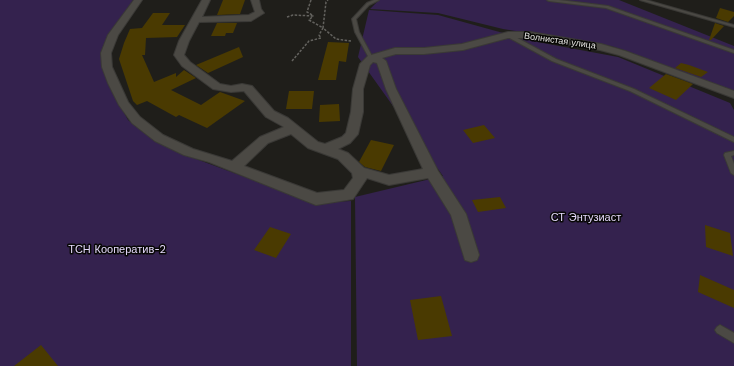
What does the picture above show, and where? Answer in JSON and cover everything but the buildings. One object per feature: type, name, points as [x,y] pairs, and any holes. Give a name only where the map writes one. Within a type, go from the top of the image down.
[{"type":"street","points":[[138,0],[113,35],[106,53],[107,67],[123,103],[136,120],[159,138],[189,152],[234,167],[316,199],[348,195],[360,179],[359,171]]},
{"type":"street","points":[[206,0],[179,55],[186,64],[217,86],[231,89],[242,87],[248,88],[270,114],[284,121],[291,129],[313,145],[343,156],[359,171],[389,180],[432,173]]},
{"type":"street","points":[[195,20],[251,18],[260,13],[257,9],[255,0]]},
{"type":"street","name":"Волнистая улица","points":[[371,58],[395,51],[424,51],[463,47],[508,35],[530,35],[601,47],[622,53],[734,95]]},
{"type":"street","points":[[326,149],[346,140],[352,134],[357,112],[358,89],[365,64],[371,58],[381,61],[390,89],[432,173],[458,214],[472,255]]},
{"type":"street","points":[[234,167],[264,140],[291,129]]},
{"type":"lane","points":[[371,58],[357,32],[354,20],[368,4],[377,0]]},
{"type":"lane","points":[[549,0],[607,7],[734,52]]},
{"type":"lane","points":[[642,0],[734,26]]},
{"type":"lane","points":[[508,35],[554,60],[632,90],[734,140]]},
{"type":"lane","points":[[734,153],[727,155],[734,173]]},
{"type":"lane","points":[[720,330],[734,338]]},
{"type":"path","points":[[311,0],[307,12],[313,16]]},
{"type":"path","points":[[292,61],[308,44],[308,41],[321,38],[319,35],[323,28],[326,2],[328,0]]},
{"type":"path","points":[[287,17],[293,14],[313,16]]},
{"type":"path","points":[[313,16],[309,20],[323,28],[336,39]]},
{"type":"green space","name":"ТСН Кооператив-2","points":[[0,0],[133,0],[110,35],[102,53],[117,100],[128,120],[152,139],[188,156],[315,203],[351,201],[351,366],[0,366]]},
{"type":"green space","points":[[379,0],[619,0],[734,46],[734,98],[627,51],[611,46],[503,29],[438,13],[370,9]]},
{"type":"green space","name":"СТ Энтузиаст","points":[[369,10],[438,15],[532,41],[618,57],[730,103],[734,110],[734,366],[357,366],[355,197],[443,176],[358,57]]}]
